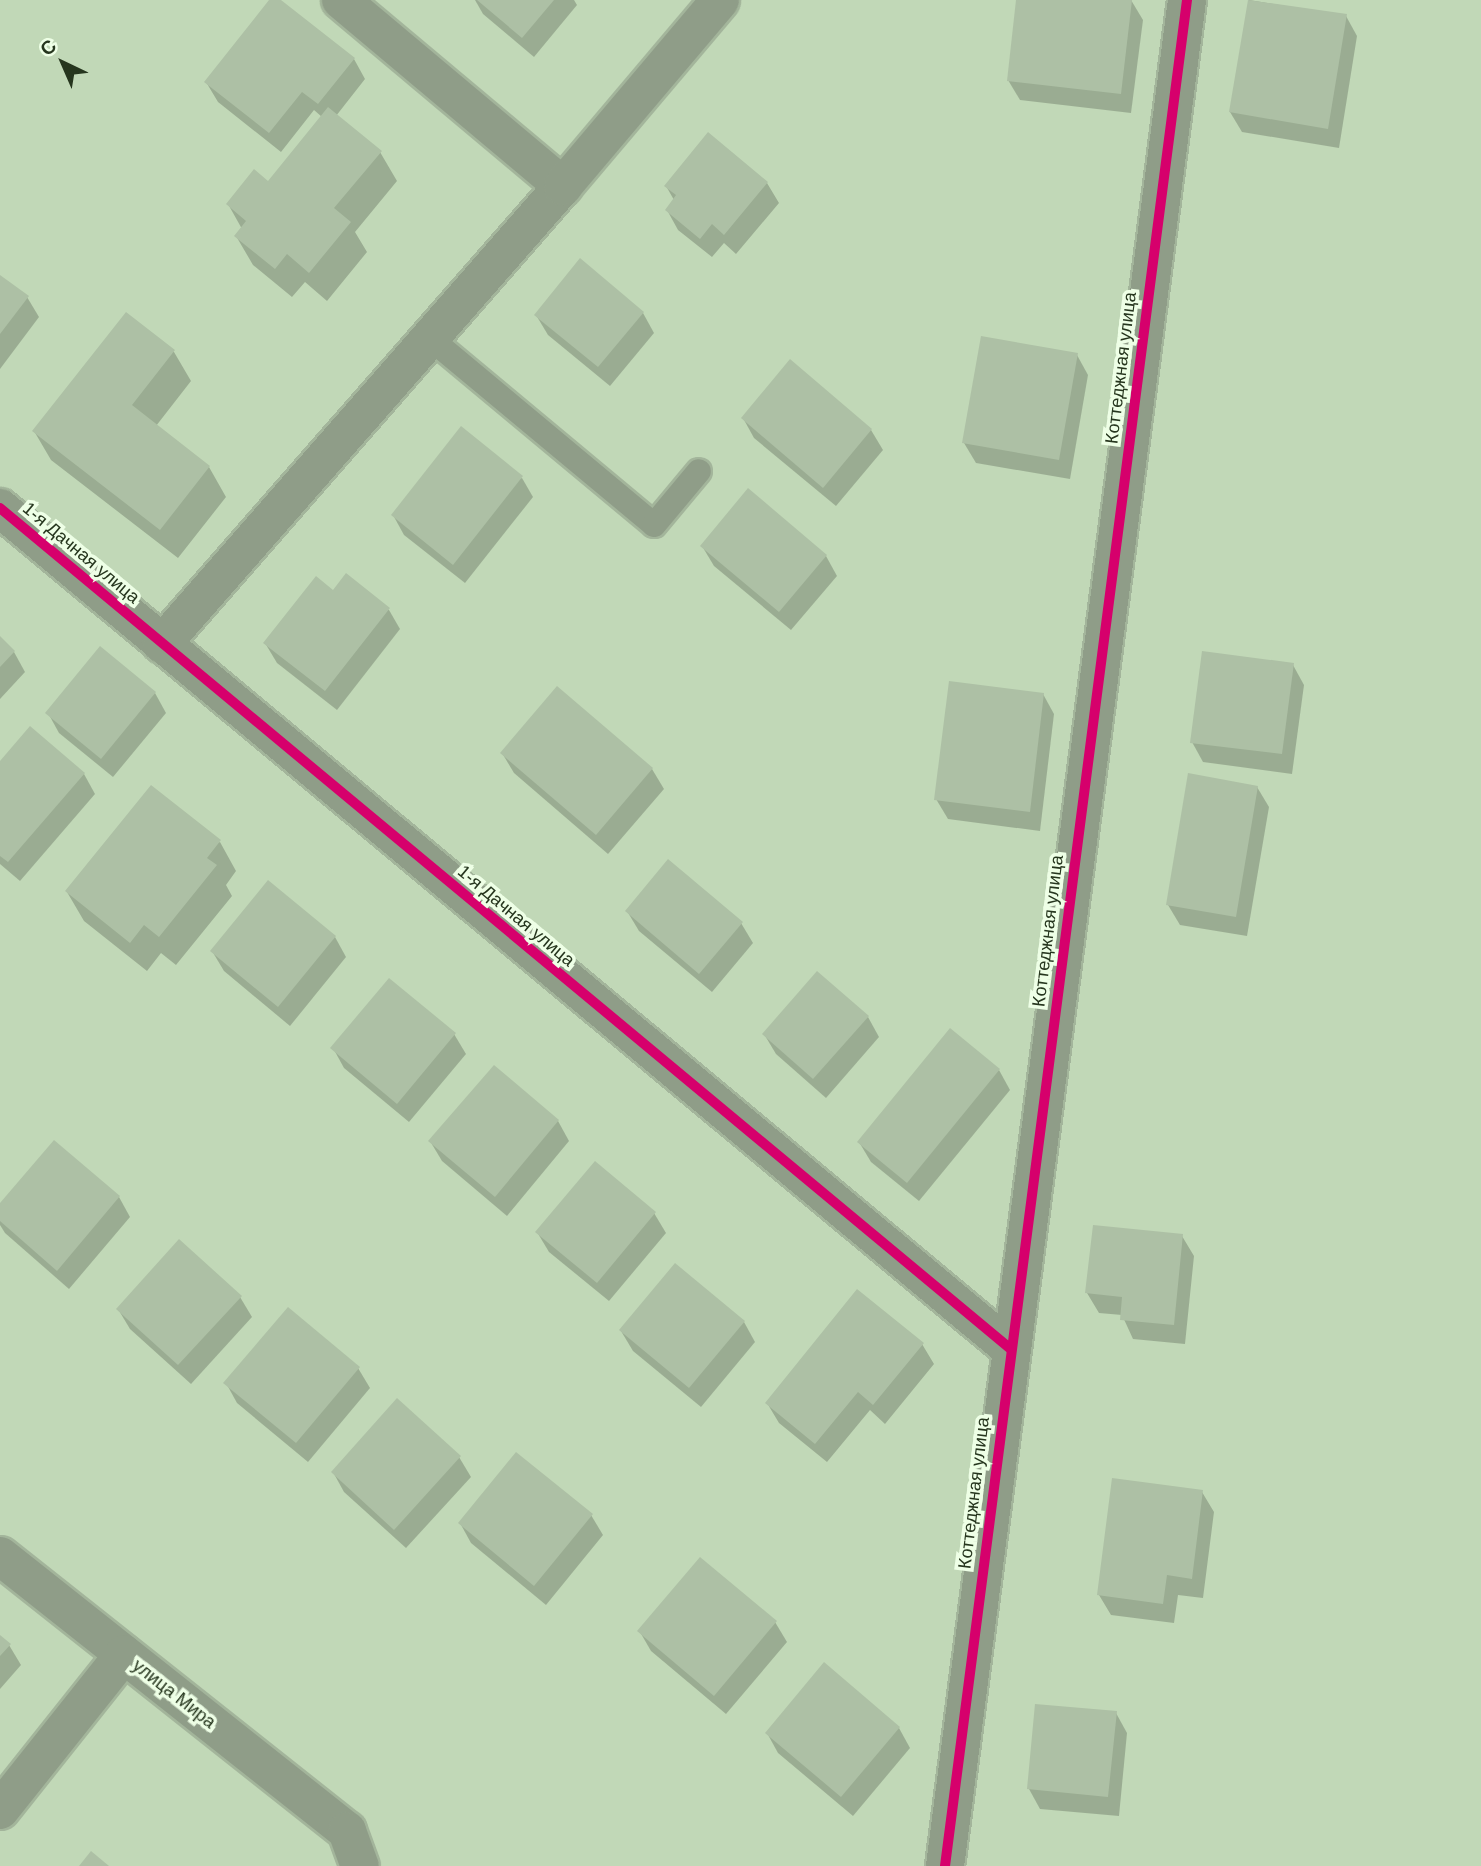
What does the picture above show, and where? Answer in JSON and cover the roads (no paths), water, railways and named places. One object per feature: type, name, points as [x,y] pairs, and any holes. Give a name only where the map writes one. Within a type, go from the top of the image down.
[{"type":"street","points":[[341,0],[563,186]]},
{"type":"street","points":[[162,645],[431,339],[720,0]]},
{"type":"street","name":"Коттеджная улица","points":[[946,1866],[1187,0]]},
{"type":"street","name":"1-я Дачная улица","points":[[0,508],[1011,1349]]},
{"type":"street","name":"улица Мира","points":[[0,1556],[347,1831],[360,1866]]},
{"type":"street","points":[[0,1810],[124,1654]]},
{"type":"lane","points":[[431,339],[654,525],[699,471]]}]
